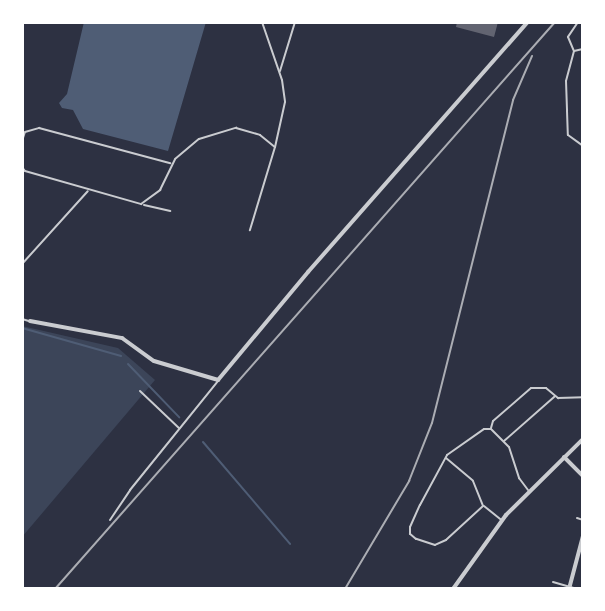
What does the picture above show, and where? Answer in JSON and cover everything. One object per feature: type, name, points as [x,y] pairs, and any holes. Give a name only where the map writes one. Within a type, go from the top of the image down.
[{"type":"street","points":[[30,321],[122,338],[154,361],[218,380],[308,272],[528,22]]},
{"type":"street","points":[[453,589],[502,520],[583,439]]},
{"type":"street","points":[[564,457],[583,476]]},
{"type":"street","points":[[569,588],[583,536]]},
{"type":"lane","points":[[250,230],[285,102],[262,22]]},
{"type":"lane","points":[[279,73],[295,22]]},
{"type":"lane","points":[[578,22],[568,37],[574,51],[566,81],[568,135],[583,146]]},
{"type":"lane","points":[[574,51],[583,49]]},
{"type":"lane","points":[[22,141],[25,132],[39,128],[172,163]]},
{"type":"lane","points":[[141,204],[160,190],[172,163],[199,139],[236,128],[260,135],[275,147]]},
{"type":"lane","points":[[22,167],[25,171],[170,211]]},
{"type":"lane","points":[[22,264],[90,189]]},
{"type":"lane","points":[[22,319],[30,321]]},
{"type":"lane","points":[[110,520],[218,380]]},
{"type":"lane","points":[[491,429],[493,421],[531,388],[546,388],[555,396],[575,400],[583,397]]},
{"type":"lane","points":[[140,391],[180,429]]},
{"type":"lane","points":[[504,442],[555,396]]},
{"type":"lane","points":[[483,506],[446,540],[435,545],[410,534],[410,527],[446,458],[484,429],[491,429],[509,447],[519,478],[529,490]]},
{"type":"lane","points":[[446,458],[473,481],[483,506],[502,520]]},
{"type":"lane","points":[[577,518],[583,520]]},
{"type":"lane","points":[[553,582],[578,589]]},
{"type":"shaded area","points":[[84,22],[206,22],[168,151],[83,129],[73,110],[62,108],[59,103],[67,94]]},
{"type":"shaded area","points":[[22,326],[118,348],[155,380],[22,537]]},
{"type":"building","points":[[457,22],[498,22],[494,37],[456,27]]},
{"type":"waterway","points":[[22,328],[121,356]]},
{"type":"waterway","points":[[128,364],[179,417]]},
{"type":"waterway","points":[[203,442],[290,544]]},
{"type":"railway","points":[[55,589],[555,22]]},
{"type":"railway","points":[[345,589],[409,481],[432,423],[513,100],[532,56]]}]
